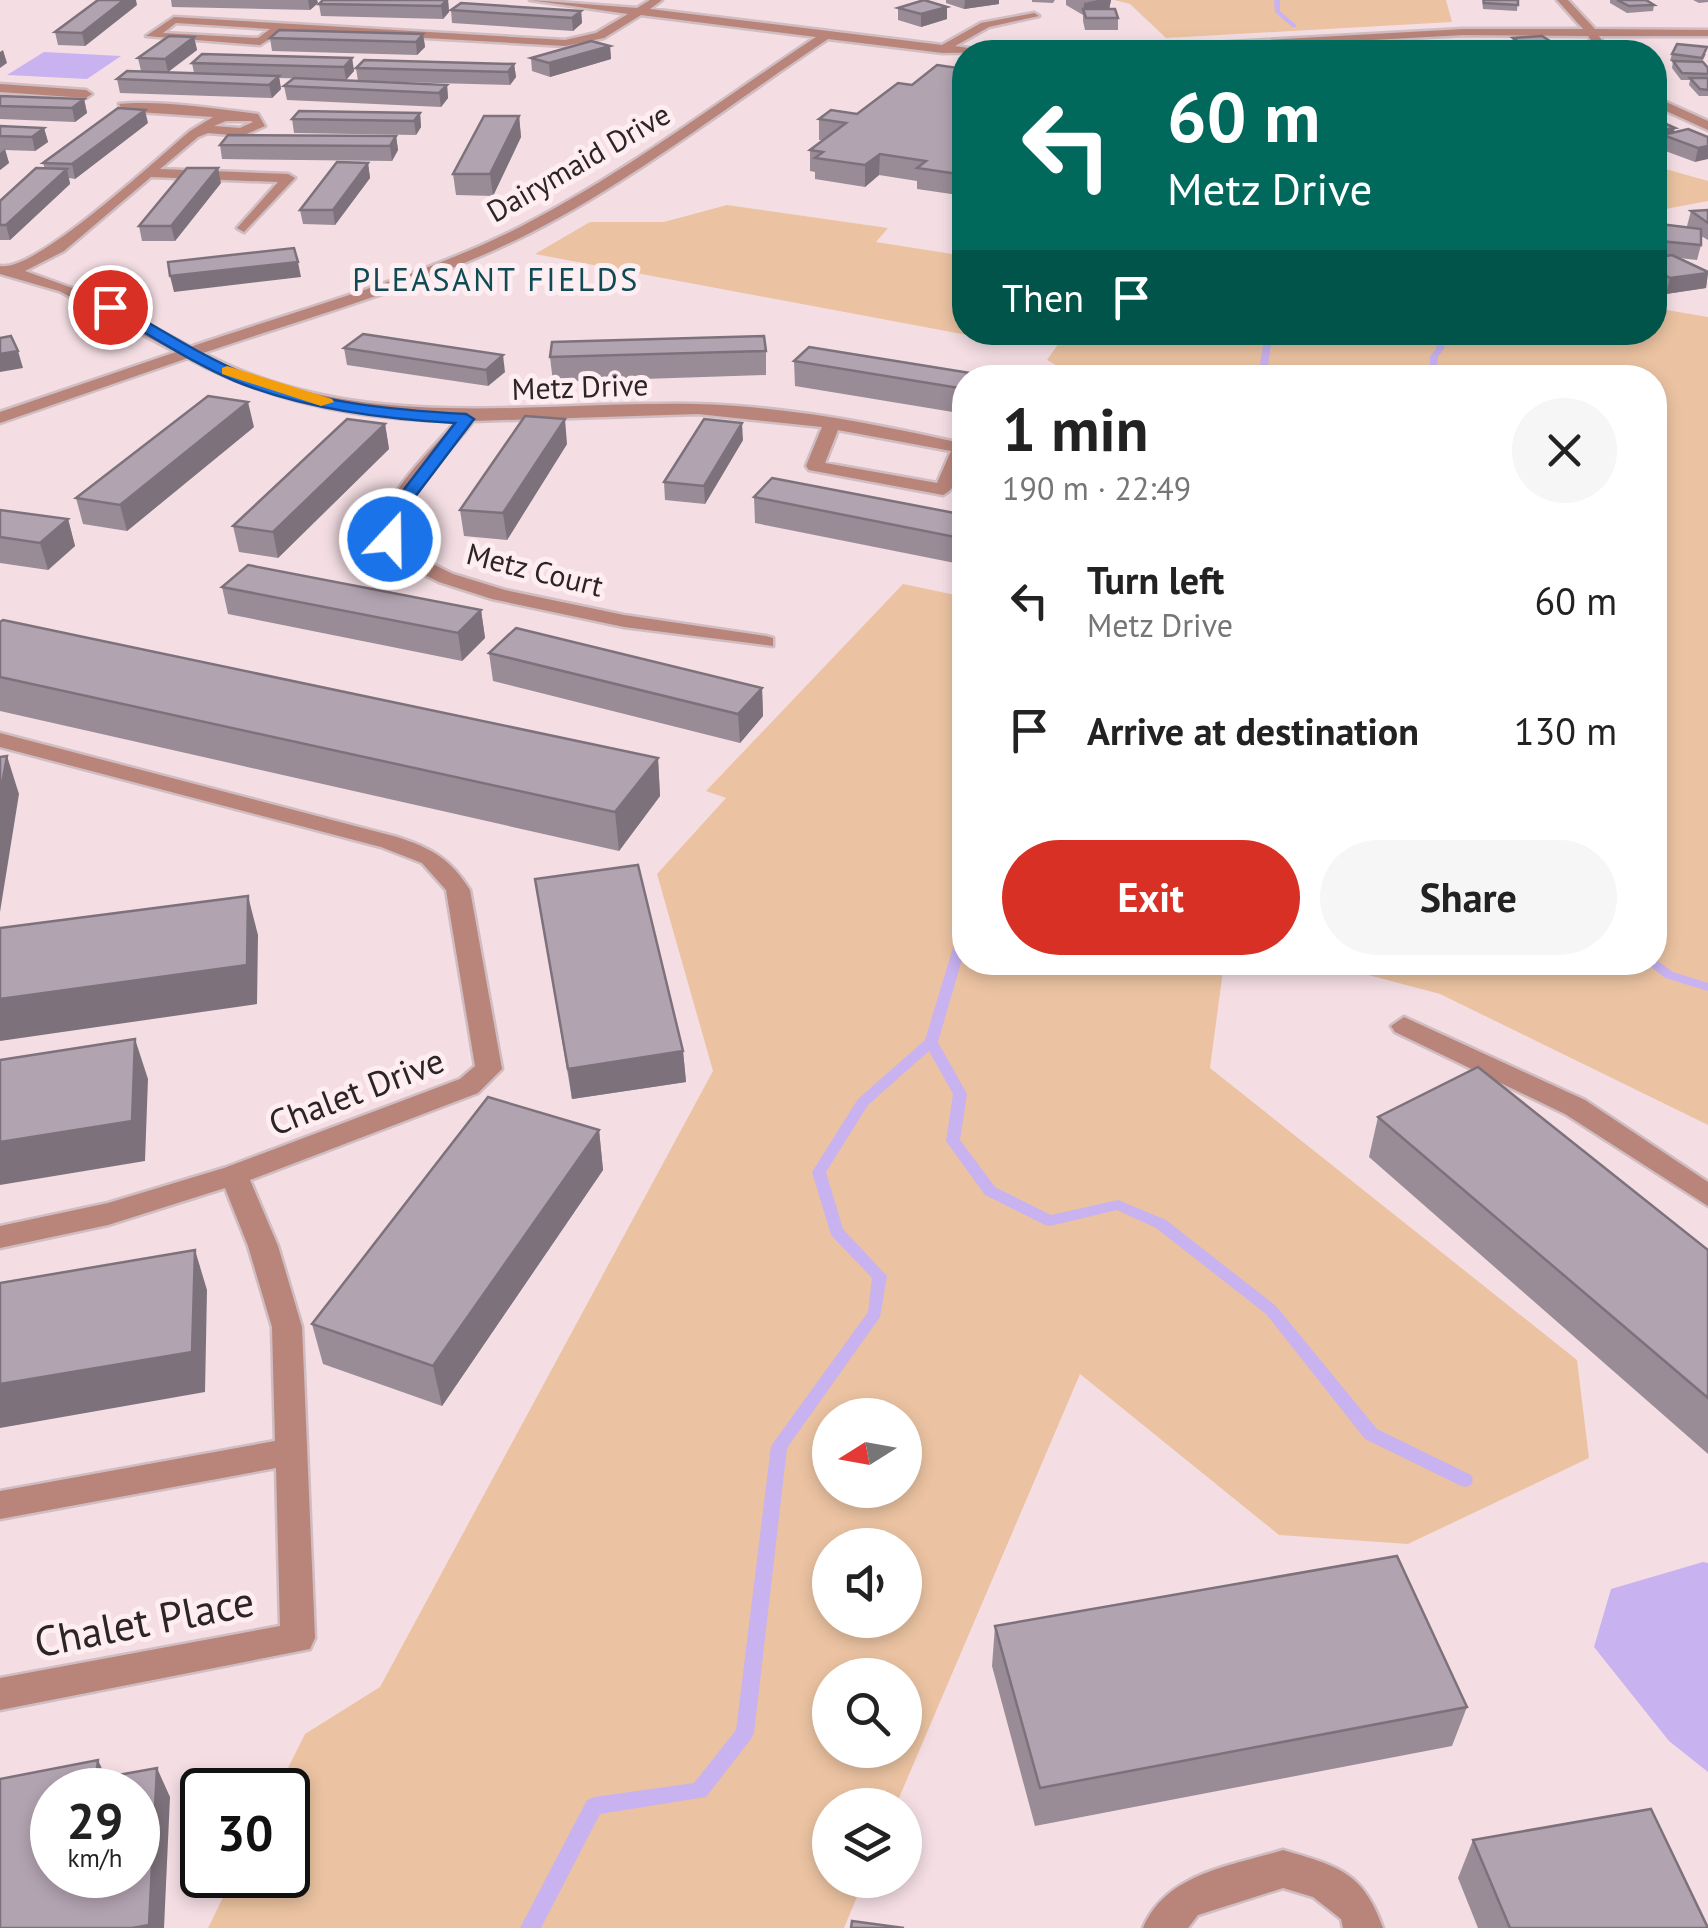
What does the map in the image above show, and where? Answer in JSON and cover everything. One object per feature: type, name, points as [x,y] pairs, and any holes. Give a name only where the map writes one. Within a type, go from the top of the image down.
[{"type":"street","points":[[535,0],[952,50]]},
{"type":"street","points":[[283,26],[260,42],[152,36],[174,20],[283,26],[565,43],[600,36],[646,11],[658,0]]},
{"type":"street","points":[[1562,0],[1596,40]]},
{"type":"street","points":[[954,40],[978,26],[1034,16]]},
{"type":"street","points":[[1321,40],[1590,30],[1708,33]]},
{"type":"street","name":"Dairymaid Drive","points":[[0,418],[438,268],[523,231],[575,202],[825,36]]},
{"type":"street","points":[[943,50],[952,42]]},
{"type":"street","points":[[0,88],[86,94]]},
{"type":"street","points":[[123,107],[209,111],[225,117]]},
{"type":"street","points":[[1667,107],[1708,126]]},
{"type":"street","points":[[6,271],[58,248],[194,134],[207,129],[242,132],[260,123],[246,116],[225,117],[209,122],[207,129]]},
{"type":"street","points":[[148,173],[288,178],[244,228]]},
{"type":"street","name":"Metz Drive","points":[[6,271],[87,295],[239,377],[302,398],[408,416],[466,419],[695,409],[750,412],[952,446]]},
{"type":"street","name":"Metz Court","points":[[466,419],[390,518],[390,539],[404,559],[440,576],[590,616],[766,642]]},
{"type":"street","name":"Metz Drive","points":[[832,423],[815,466],[944,490],[952,469]]},
{"type":"street","name":"Chalet Drive","points":[[0,740],[422,852],[446,867],[458,890],[489,1069],[469,1086],[234,1175],[108,1214],[0,1237]]},
{"type":"street","points":[[1404,1026],[1575,1106],[1708,1196]]},
{"type":"street","name":"Chalet Place","points":[[0,1694],[298,1638],[287,1327],[263,1246],[234,1175]]},
{"type":"street","points":[[0,1505],[290,1452]]},
{"type":"street","points":[[1163,1928],[1186,1900],[1283,1870],[1324,1881],[1356,1907],[1364,1928]]},
{"type":"shaded area","points":[[1114,0],[1446,0],[1452,22],[1166,38],[1130,4]]},
{"type":"shaded area","points":[[44,52],[121,56],[87,79],[7,75]]},
{"type":"shaded area","points":[[1667,169],[1708,181],[1708,201],[1667,209]]},
{"type":"shaded area","points":[[727,205],[888,228],[876,242],[952,254],[952,332],[535,254],[590,222],[664,222]]},
{"type":"shaded area","points":[[1667,310],[1708,317],[1708,1125],[1440,994],[1368,975],[1667,975],[1667,365],[1056,365],[1047,360],[1058,345],[1667,345]]},
{"type":"shaded area","points":[[903,584],[952,594],[952,975],[1222,975],[1210,1068],[1577,1360],[1589,1458],[1408,1544],[1279,1535],[1080,1374],[922,1744],[922,1658],[812,1658],[812,1768],[912,1768],[903,1788],[812,1788],[812,1898],[856,1898],[844,1928],[208,1928],[223,1898],[310,1898],[310,1768],[288,1768],[305,1734],[380,1687],[713,1071],[657,874],[726,798],[706,791]]},
{"type":"shaded area","points":[[1708,1563],[1708,1772],[1669,1741],[1594,1647],[1611,1589]]},
{"type":"building","points":[[98,0],[124,0],[82,33],[55,32]]},
{"type":"building","points":[[323,0],[447,0],[441,6],[319,4]]},
{"type":"building","points":[[924,0],[947,7],[921,14],[898,8]]},
{"type":"building","points":[[1518,0],[1518,5],[1484,3]]},
{"type":"building","points":[[1617,0],[1646,0],[1654,5],[1629,6]]},
{"type":"building","points":[[461,3],[581,11],[572,18],[451,10]]},
{"type":"building","points":[[1083,9],[1115,9],[1118,18],[1086,18]]},
{"type":"building","points":[[279,30],[423,34],[416,42],[270,38]]},
{"type":"building","points":[[169,36],[194,37],[165,59],[138,58]]},
{"type":"building","points":[[1542,36],[1548,40],[1516,40],[1513,38]]},
{"type":"building","points":[[591,41],[610,46],[549,63],[531,58]]},
{"type":"building","points":[[1677,44],[1707,47],[1702,58],[1672,54]]},
{"type":"building","points":[[202,54],[352,58],[344,67],[192,63]]},
{"type":"building","points":[[364,60],[514,64],[508,72],[356,68]]},
{"type":"building","points":[[1673,61],[1703,62],[1708,74],[1682,73]]},
{"type":"building","points":[[937,65],[952,67],[952,173],[917,168],[926,161],[880,154],[865,165],[815,158],[823,152],[810,150],[846,123],[819,119],[831,110],[857,114],[898,83],[912,85]]},
{"type":"building","points":[[127,71],[279,76],[269,85],[117,79]]},
{"type":"building","points":[[294,78],[447,85],[439,93],[284,86]]},
{"type":"building","points":[[1690,78],[1708,78],[1708,90],[1700,89]]},
{"type":"building","points":[[0,96],[84,99],[72,108],[0,106]]},
{"type":"building","points":[[118,108],[145,110],[72,164],[43,163]]},
{"type":"building","points":[[299,111],[420,113],[414,121],[292,119]]},
{"type":"building","points":[[484,116],[519,116],[490,174],[453,174]]},
{"type":"building","points":[[0,126],[44,128],[32,137],[0,136]]},
{"type":"building","points":[[1688,129],[1708,137],[1708,146],[1698,148],[1667,134]]},
{"type":"building","points":[[228,135],[396,136],[390,146],[220,145]]},
{"type":"building","points":[[337,162],[368,163],[333,210],[300,210]]},
{"type":"building","points":[[36,168],[67,169],[6,225],[0,225],[0,201]]},
{"type":"building","points":[[187,168],[218,168],[171,226],[139,226]]},
{"type":"building","points":[[1708,210],[1708,223],[1691,211]]},
{"type":"building","points":[[1667,225],[1701,229],[1701,245],[1667,242]]},
{"type":"building","points":[[294,248],[298,262],[170,276],[168,262]]},
{"type":"building","points":[[1672,255],[1708,273],[1670,278],[1667,256]]},
{"type":"building","points":[[363,334],[503,355],[486,370],[344,348]]},
{"type":"building","points":[[11,336],[18,351],[0,354],[0,338]]},
{"type":"building","points":[[764,336],[766,351],[550,357],[552,342]]},
{"type":"building","points":[[809,347],[952,370],[952,387],[794,361]]},
{"type":"building","points":[[208,396],[248,402],[120,505],[76,498]]},
{"type":"building","points":[[525,416],[565,419],[503,513],[460,510]]},
{"type":"building","points":[[347,419],[385,424],[273,532],[233,526]]},
{"type":"building","points":[[704,419],[742,423],[704,486],[664,482]]},
{"type":"building","points":[[772,478],[952,513],[952,536],[754,497]]},
{"type":"building","points":[[0,510],[68,519],[40,543],[0,537]]},
{"type":"building","points":[[248,565],[481,610],[458,633],[222,587]]},
{"type":"building","points":[[3,620],[658,758],[615,812],[0,677]]},
{"type":"building","points":[[516,628],[762,688],[738,714],[489,653]]},
{"type":"building","points":[[7,756],[0,795],[0,757]]},
{"type":"building","points":[[638,865],[683,1051],[568,1069],[535,879]]},
{"type":"building","points":[[248,896],[247,965],[0,999],[0,928]]},
{"type":"building","points":[[135,1039],[132,1121],[0,1142],[0,1060]]},
{"type":"building","points":[[1478,1067],[1708,1250],[1708,1398],[1378,1117]]},
{"type":"building","points":[[488,1097],[599,1130],[433,1366],[312,1324]]},
{"type":"building","points":[[195,1250],[192,1352],[0,1384],[0,1283]]},
{"type":"building","points":[[1397,1556],[1467,1707],[1040,1788],[995,1626]]},
{"type":"building","points":[[98,1760],[97,1768],[57,1768]]},
{"type":"building","points":[[30,1773],[30,1898],[150,1898],[149,1925],[0,1928],[0,1779]]},
{"type":"building","points":[[1651,1809],[1708,1928],[1510,1928],[1473,1840]]},
{"type":"building","points":[[852,1921],[904,1928],[851,1928]]},
{"type":"waterway","points":[[1277,0],[1277,11],[1294,26]]},
{"type":"waterway","points":[[1264,365],[1267,345]]},
{"type":"waterway","points":[[1433,365],[1440,345]]},
{"type":"waterway","points":[[931,1042],[952,972]]},
{"type":"waterway","points":[[1667,974],[1708,987]]},
{"type":"waterway","points":[[530,1928],[594,1806],[699,1791],[745,1733],[779,1446],[875,1313],[880,1276],[836,1231],[819,1172],[863,1102],[931,1042]]},
{"type":"waterway","points":[[931,1042],[960,1094],[953,1141],[990,1191],[1050,1221],[1118,1205],[1161,1224],[1271,1310],[1371,1434],[1465,1480]]},
{"type":"slow traffic","points":[[227,371],[302,398],[327,402]]},
{"type":"district","name":"PLEASANT FIELDS","points":[[496,279]]},
{"type":"route","points":[[110,307],[239,377],[302,398],[408,416],[466,419],[390,518],[390,539]]}]
